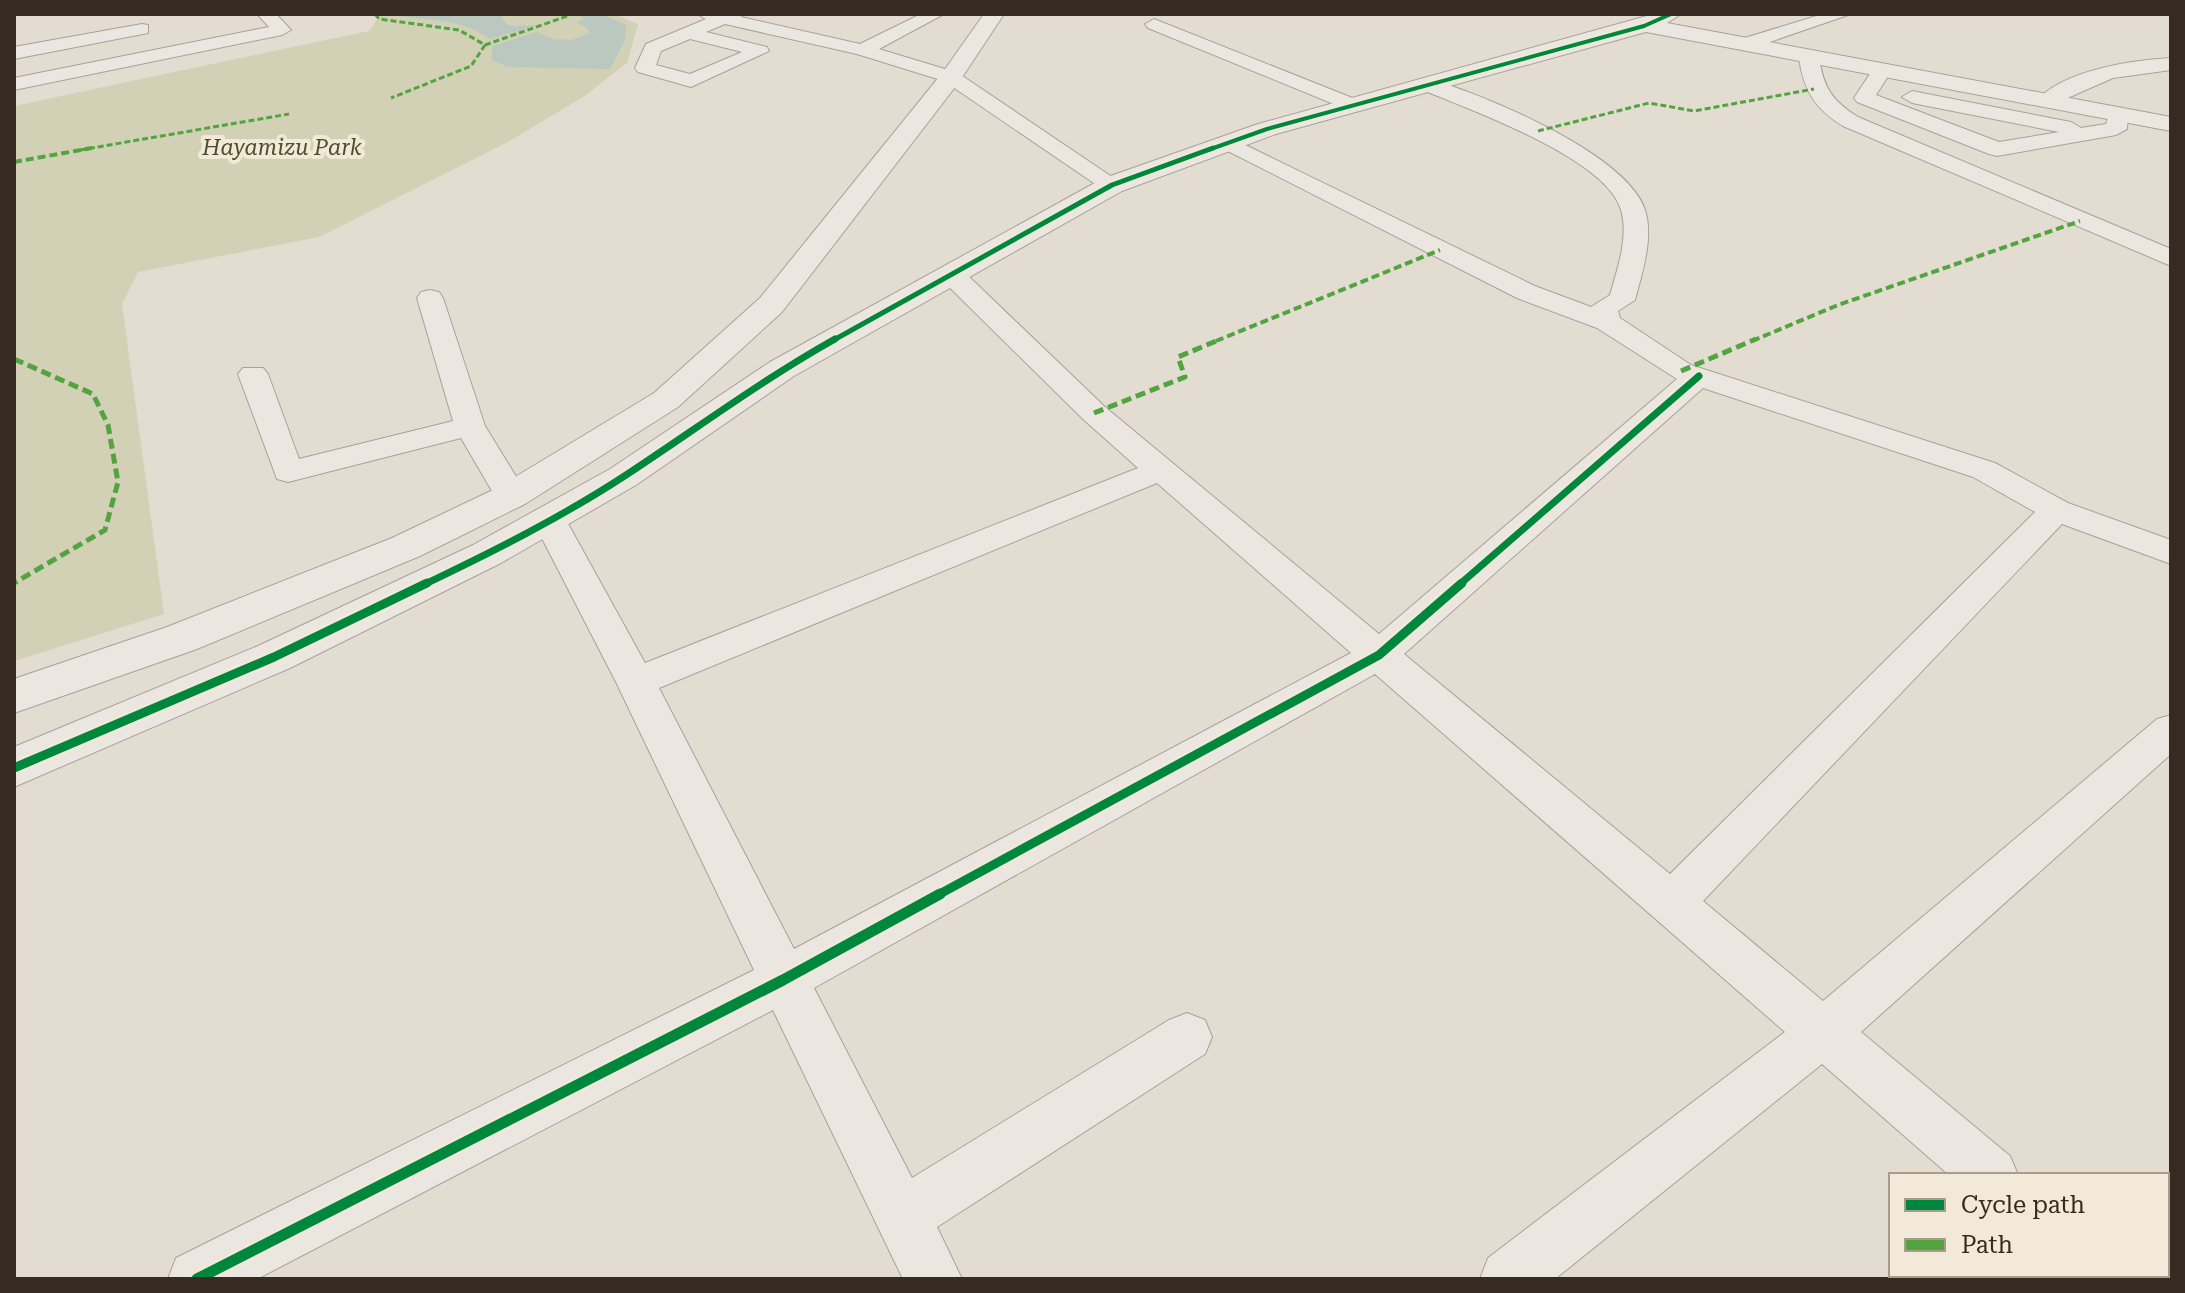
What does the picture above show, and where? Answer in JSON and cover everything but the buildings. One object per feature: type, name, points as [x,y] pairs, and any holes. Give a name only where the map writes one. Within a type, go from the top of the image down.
[{"type":"street","points":[[14,84],[282,30],[266,14]]},
{"type":"street","points":[[862,50],[935,14]]},
{"type":"street","points":[[14,768],[288,651],[412,593],[530,507],[666,400],[723,352],[771,305],[951,77],[994,14]]},
{"type":"street","points":[[14,696],[530,507],[623,477],[782,369],[1112,185],[1225,144],[1425,84],[1644,26],[1671,14]]},
{"type":"street","points":[[1745,44],[1842,14]]},
{"type":"street","points":[[688,33],[760,51],[691,81],[645,68],[653,48],[721,15],[862,50],[951,77],[1112,185]]},
{"type":"street","points":[[1589,16],[1809,57],[1876,80],[2095,133]]},
{"type":"street","points":[[789,33],[818,20]]},
{"type":"street","points":[[14,53],[137,21],[163,54]]},
{"type":"street","points":[[1154,24],[1353,105]]},
{"type":"street","points":[[1809,57],[1811,83],[1819,99],[1863,129],[2171,258]]},
{"type":"street","points":[[2047,101],[2070,84],[2151,64],[2171,64]]},
{"type":"street","points":[[1876,80],[2047,101],[2171,124]]},
{"type":"street","points":[[1876,80],[1864,98],[1997,149],[2116,129],[2118,114]]},
{"type":"street","points":[[1425,84],[1579,152],[1611,178],[1633,207],[1634,254],[1622,300],[1604,307],[1607,322]]},
{"type":"street","points":[[1225,144],[1526,292],[1607,322],[1681,371],[1984,470],[2056,510],[2171,553]]},
{"type":"street","points":[[952,275],[1094,413],[1989,1173]]},
{"type":"street","points":[[430,298],[470,426],[530,507],[636,682],[933,1279]]},
{"type":"street","points":[[253,374],[288,472],[470,426]]},
{"type":"street","points":[[197,1279],[783,980],[1379,655],[1699,376]]},
{"type":"street","points":[[636,682],[1161,470]]},
{"type":"street","points":[[1672,903],[2056,510]]},
{"type":"street","points":[[1509,1279],[1824,1032],[2171,730]]},
{"type":"street","points":[[902,1217],[1187,1037]]},
{"type":"green space","name":"Hayamizu Park","points":[[375,14],[614,14],[638,24],[627,63],[583,97],[508,142],[319,237],[138,272],[122,304],[164,614],[14,661],[14,106],[369,31],[378,19]]},
{"type":"shaded area","points":[[390,14],[502,14],[502,19],[509,26],[538,25],[490,39],[454,23]]},
{"type":"shaded area","points":[[581,14],[601,14],[626,25],[625,40],[610,69],[508,67],[492,60],[492,46],[537,32],[553,39],[572,40],[590,33],[577,22],[585,19]]},
{"type":"marked path","points":[[375,14],[379,19],[459,30],[485,45],[471,66],[391,98]]},
{"type":"marked path","points":[[485,45],[573,14]]},
{"type":"marked path","points":[[1538,131],[1649,103],[1694,111],[1814,89]]},
{"type":"marked path","points":[[14,162],[289,114]]},
{"type":"marked path","points":[[1681,371],[1838,305],[2080,221]]},
{"type":"marked path","points":[[1094,413],[1185,377],[1178,357],[1440,250]]},
{"type":"marked path","points":[[14,359],[93,394],[108,425],[118,482],[105,530],[14,583]]},
{"type":"cycle path","points":[[14,768],[274,657],[487,554],[623,477],[782,369],[1112,185],[1267,129],[1644,26],[1671,14]]},
{"type":"cycle path","points":[[197,1279],[783,980],[1379,655],[1699,376]]}]
